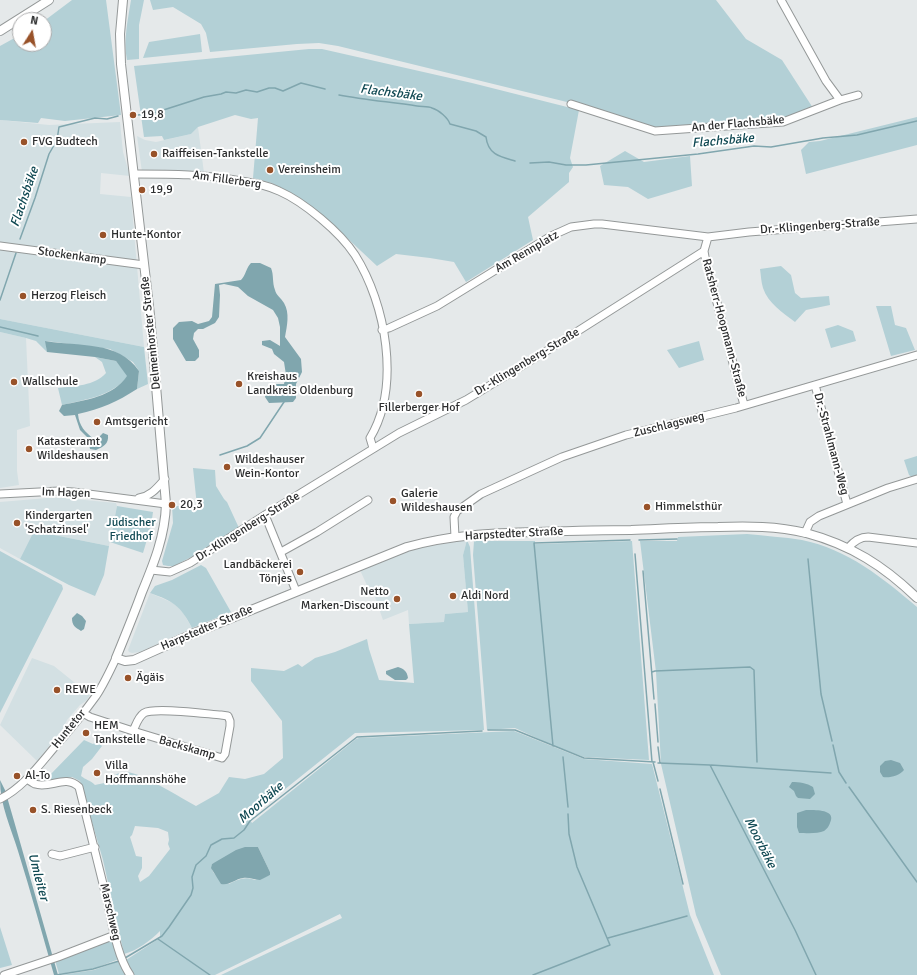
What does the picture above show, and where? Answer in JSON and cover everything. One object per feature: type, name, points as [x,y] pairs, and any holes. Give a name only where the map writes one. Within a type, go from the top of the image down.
[{"type":"main road","points":[[0,31],[49,0]]},
{"type":"main road","name":"Delmenhorster Straße","points":[[116,658],[151,570],[164,530],[166,504],[150,315],[135,174],[121,64],[120,34],[123,0]]},
{"type":"main road","name":"Harpstedter Straße","points":[[116,658],[125,661],[134,660],[296,591],[408,547],[455,537],[508,533],[745,526],[778,528],[805,533],[848,548],[884,569],[917,598]]},
{"type":"street","points":[[781,0],[826,80],[840,100]]},
{"type":"street","name":"An der Flachsbäke","points":[[571,104],[655,131],[783,122],[840,100],[858,95]]},
{"type":"street","name":"Am Fillerberg","points":[[135,174],[198,175],[262,184],[298,201],[342,239],[355,255],[368,280],[376,302],[382,330],[386,358],[386,385],[382,410],[370,438],[373,448]]},
{"type":"street","name":"Dr.-Klingenberg-Straße","points":[[708,237],[749,232],[917,219]]},
{"type":"street","name":"Am Rennplatz","points":[[382,330],[436,306],[551,236],[571,227],[602,224],[708,237]]},
{"type":"street","points":[[704,251],[708,237]]},
{"type":"street","name":"Stockenkamp","points":[[0,246],[144,265]]},
{"type":"street","name":"Dr.-Klingenberg-Straße","points":[[151,570],[170,572],[190,563],[373,448],[399,433],[466,400],[704,251]]},
{"type":"street","name":"Ratsherr-Hoopmann-Straße","points":[[704,251],[744,405]]},
{"type":"street","name":"Zuschlagsweg","points":[[455,537],[454,517],[457,510],[481,494],[562,457],[626,435],[744,405],[917,355]]},
{"type":"street","name":"Dr.-Strahlmann-Weg","points":[[815,384],[848,504]]},
{"type":"street","name":"Im Hagen","points":[[131,499],[146,497],[156,490],[165,479]]},
{"type":"street","points":[[805,533],[810,522],[819,516],[888,488],[917,479]]},
{"type":"street","name":"Im Hagen","points":[[0,494],[59,491],[166,504]]},
{"type":"street","points":[[281,552],[317,532],[368,500]]},
{"type":"street","points":[[265,516],[296,591]]},
{"type":"street","points":[[848,548],[861,537],[917,543]]},
{"type":"street","name":"Huntetor","points":[[0,799],[12,792],[27,779],[83,713],[105,682],[116,658]]},
{"type":"street","name":"Backskamp","points":[[83,713],[90,717],[133,731],[222,758],[225,754],[230,726],[228,708]]},
{"type":"street","points":[[133,731],[140,717],[146,712],[175,711],[228,716]]},
{"type":"street","name":"Marschweg","points":[[27,779],[35,784],[42,785],[67,781],[74,782],[78,787],[95,848],[115,936],[120,954],[130,975]]},
{"type":"street","points":[[52,854],[60,856],[95,848]]},
{"type":"street","points":[[4,975],[45,962],[115,936]]},
{"type":"shaded area","points":[[0,120],[49,125],[120,122],[123,152],[130,176],[101,173],[100,194],[131,197],[144,347],[0,319]]},
{"type":"shaded area","points":[[198,127],[204,173],[142,172],[137,136],[145,140],[156,142],[191,134]]},
{"type":"shaded area","points":[[251,263],[260,263],[271,268],[277,295],[286,307],[288,320],[285,337],[301,359],[302,372],[296,384],[296,398],[293,402],[269,403],[265,397],[266,390],[275,384],[284,384],[286,375],[284,362],[274,354],[272,349],[262,345],[262,341],[270,340],[280,346],[280,327],[278,318],[273,310],[248,296],[238,287],[224,284],[219,285],[219,317],[215,323],[203,329],[198,329],[194,333],[193,339],[199,350],[199,357],[195,361],[186,361],[173,339],[173,328],[179,322],[192,321],[198,324],[209,321],[212,317],[215,284],[241,280]]},
{"type":"shaded area","name":"Wallschule","points":[[0,332],[26,338],[30,426],[17,430],[17,471],[19,485],[0,488]]},
{"type":"shaded area","points":[[45,341],[109,349],[130,361],[139,371],[137,389],[123,398],[109,404],[78,414],[83,428],[94,439],[97,439],[103,433],[108,435],[108,441],[101,448],[96,450],[90,449],[90,442],[80,430],[75,415],[64,416],[59,411],[62,405],[89,399],[114,389],[127,376],[116,361],[95,357],[47,352]]},
{"type":"shaded area","points":[[64,498],[116,503],[117,506],[109,546],[34,531],[20,559],[0,548],[0,502]]},
{"type":"shaded area","points":[[467,540],[463,555],[468,612],[445,614],[444,622],[409,624],[408,610],[383,620],[375,597],[370,592],[360,570],[411,550],[443,543]]},
{"type":"shaded area","points":[[150,593],[173,603],[181,609],[192,628],[140,652],[132,653],[128,650]]},
{"type":"shaded area","points":[[77,613],[86,621],[84,629],[81,631],[73,625],[72,618]]},
{"type":"shaded area","points":[[32,658],[54,666],[90,695],[67,720],[63,729],[37,761],[0,725]]},
{"type":"shaded area","points":[[398,667],[406,672],[408,678],[406,680],[395,680],[386,674],[386,671]]},
{"type":"shaded area","points":[[891,760],[900,763],[904,770],[900,774],[894,776],[883,777],[880,772],[880,766],[885,761]]},
{"type":"shaded area","points":[[0,780],[5,790],[58,975],[54,975],[23,866],[6,816],[0,789]]},
{"type":"shaded area","points":[[792,782],[803,783],[813,787],[815,794],[810,799],[798,798],[794,791],[789,787]]},
{"type":"shaded area","points":[[806,810],[819,810],[828,813],[831,818],[830,824],[824,831],[819,833],[799,833],[797,827],[797,813]]},
{"type":"shaded area","points":[[245,847],[258,847],[270,875],[260,880],[243,878],[227,884],[221,884],[211,868],[212,864],[236,850]]},
{"type":"green space","points":[[72,0],[106,0],[121,115],[65,121],[41,118],[38,123],[0,120],[0,46],[12,39],[12,52],[52,52],[52,15]]},
{"type":"green space","points":[[131,0],[144,0],[139,25],[139,59],[127,60],[127,22]]},
{"type":"green space","points":[[150,0],[716,0],[746,39],[782,60],[813,108],[782,120],[656,128],[571,103],[338,46],[319,43],[297,44],[210,52],[206,33],[201,24],[173,7],[153,10]]},
{"type":"green space","points":[[200,34],[202,52],[143,58],[149,42]]},
{"type":"green space","points":[[322,49],[472,83],[579,110],[570,158],[573,167],[569,173],[569,182],[528,217],[533,240],[466,282],[454,262],[396,254],[377,266],[345,236],[300,199],[272,183],[253,178],[258,118],[251,119],[235,115],[198,127],[191,134],[164,140],[162,136],[144,137],[134,66]]},
{"type":"green space","points":[[917,117],[917,145],[806,174],[801,150],[809,142],[820,141]]},
{"type":"green space","points":[[625,151],[644,162],[690,156],[692,186],[648,199],[628,187],[604,185],[600,166]]},
{"type":"green space","points":[[781,266],[791,275],[795,293],[801,298],[829,296],[830,305],[806,310],[795,322],[786,315],[772,303],[765,293],[762,286],[760,269]]},
{"type":"green space","points":[[876,306],[891,306],[895,325],[906,328],[915,350],[891,356]]},
{"type":"green space","points":[[0,319],[144,347],[148,384],[137,389],[139,371],[133,362],[110,349],[46,341],[47,352],[36,341],[0,332]]},
{"type":"green space","points":[[838,325],[853,331],[856,341],[831,348],[825,329]]},
{"type":"green space","points":[[699,341],[704,360],[679,368],[667,350]]},
{"type":"green space","points":[[95,357],[116,361],[128,376],[114,389],[106,393],[89,399],[62,405],[58,388],[90,383],[96,381],[106,373],[102,362]]},
{"type":"green space","points":[[917,456],[917,475],[912,477],[909,475],[904,460]]},
{"type":"green space","points":[[193,468],[215,470],[216,486],[227,502],[239,528],[214,545],[174,566],[163,565],[162,561],[173,523],[172,506],[197,506]]},
{"type":"green space","name":"Jüdischer Friedhof","points":[[117,506],[153,512],[151,526],[143,553],[110,542]]},
{"type":"green space","points":[[34,531],[109,546],[104,575],[95,596],[69,585],[20,559]]},
{"type":"green space","points":[[747,534],[802,540],[834,550],[878,575],[917,607],[917,975],[721,975],[696,915],[661,764],[656,672],[640,541],[677,541],[678,537]]},
{"type":"green space","points":[[467,540],[470,547],[484,730],[355,733],[249,818],[252,823],[359,738],[514,731],[584,759],[652,764],[690,915],[714,975],[221,975],[342,918],[340,914],[215,975],[134,975],[126,960],[160,938],[160,931],[144,945],[124,954],[103,860],[80,781],[72,777],[46,781],[40,780],[41,778],[49,776],[84,740],[93,744],[97,741],[102,746],[92,759],[83,767],[81,776],[95,785],[113,781],[115,775],[120,773],[134,773],[196,806],[219,793],[229,777],[245,779],[264,774],[283,758],[282,721],[251,681],[251,668],[284,671],[298,664],[302,667],[315,658],[335,652],[367,639],[379,680],[414,683],[409,624],[444,622],[445,614],[468,612],[463,555]],"holes":[[[135,826],[158,828],[168,832],[168,844],[170,849],[149,876],[140,882],[138,876],[142,868],[142,857],[136,856],[130,837]],[[258,847],[270,875],[255,880],[248,878],[242,879],[229,884],[214,874],[212,864]]]},
{"type":"green space","points":[[474,541],[535,541],[535,544],[632,541],[649,760],[584,757],[554,746],[515,728],[487,730],[473,555]]},
{"type":"green space","points":[[0,551],[62,585],[63,589],[0,713]]},
{"type":"green space","points":[[201,565],[206,568],[231,612],[192,628],[184,614],[176,605],[150,593],[155,586],[172,580]]},
{"type":"green space","points":[[0,927],[12,965],[0,968]]},
{"type":"green space","points":[[112,940],[115,942],[119,959],[93,969],[59,974],[55,960]]},
{"type":"green space","points":[[120,961],[128,975],[61,975],[94,970]]},
{"type":"waterway","name":"Flachsbäke","points":[[138,115],[154,113],[204,97],[226,92],[236,93],[246,90],[257,92],[269,88],[275,88],[283,91],[301,83],[325,89]]},
{"type":"waterway","name":"Flachsbäke","points":[[339,95],[430,107],[443,114],[450,124],[476,131],[486,137],[489,148],[492,151],[500,156],[515,161]]},
{"type":"waterway","name":"Flachsbäke","points":[[20,239],[49,154],[57,140],[59,127],[95,118],[107,119],[118,116]]},
{"type":"waterway","name":"Flachsbäke","points":[[530,163],[549,162],[566,165],[586,165],[698,154],[754,146],[771,147],[823,138],[857,135],[917,121]]},
{"type":"waterway","name":"Flachsbäke","points":[[0,300],[16,253]]},
{"type":"waterway","points":[[0,327],[38,336]]},
{"type":"waterway","points":[[220,455],[247,446],[260,438],[284,402]]},
{"type":"waterway","points":[[639,540],[677,539]]},
{"type":"waterway","points":[[553,746],[534,543],[630,540]]},
{"type":"waterway","points":[[635,554],[652,762]]},
{"type":"waterway","points":[[808,559],[821,694],[832,741]]},
{"type":"waterway","points":[[643,571],[654,699]]},
{"type":"waterway","points":[[652,672],[750,667],[754,670],[757,762]]},
{"type":"waterway","points":[[655,704],[658,742]]},
{"type":"waterway","name":"Moorbäke","points":[[488,730],[515,730],[584,758],[655,762]]},
{"type":"waterway","name":"Moorbäke","points":[[125,958],[162,936],[169,927],[191,895],[193,888],[192,877],[196,865],[206,856],[211,845],[222,839],[234,838],[244,830],[250,821],[357,737],[482,731]]},
{"type":"waterway","points":[[833,745],[839,772],[846,783]]},
{"type":"waterway","points":[[658,747],[660,763]]},
{"type":"waterway","points":[[563,757],[568,807]]},
{"type":"waterway","points":[[653,762],[658,781]]},
{"type":"waterway","name":"Moorbäke","points":[[658,763],[710,765],[795,930],[816,975]]},
{"type":"waterway","points":[[711,765],[831,773]]},
{"type":"waterway","points":[[849,787],[917,882]]},
{"type":"waterway","points":[[660,789],[683,884]]},
{"type":"waterway","points":[[533,975],[610,945],[577,867],[569,834],[568,814]]},
{"type":"waterway","points":[[608,938],[687,916]]},
{"type":"waterway","points":[[158,939],[210,975]]},
{"type":"waterway","name":"Moorbäke","points":[[56,975],[93,969],[119,961]]},
{"type":"place","name":"19,8","points":[[133,115]]},
{"type":"place","name":"FVG Budtech","points":[[24,142]]},
{"type":"place","name":"Raiffeisen-Tankstelle","points":[[154,154]]},
{"type":"place","name":"Vereinsheim","points":[[270,170]]},
{"type":"place","name":"19,9","points":[[142,190]]},
{"type":"place","name":"Hunte-Kontor","points":[[103,235]]},
{"type":"place","name":"Herzog Fleisch","points":[[23,296]]},
{"type":"place","name":"Wallschule","points":[[14,382]]},
{"type":"place","name":"Kreishaus Landkreis Oldenburg","points":[[239,384]]},
{"type":"place","name":"Fillerberger Hof","points":[[419,394]]},
{"type":"place","name":"Amtsgericht","points":[[97,422]]},
{"type":"place","name":"Katasteramt Wildeshausen","points":[[29,449]]},
{"type":"place","name":"Wildeshauser Wein-Kontor","points":[[227,467]]},
{"type":"place","name":"Galerie Wildeshausen","points":[[393,501]]},
{"type":"place","name":"20,3","points":[[172,505]]},
{"type":"place","name":"Himmelsthür","points":[[647,507]]},
{"type":"place","name":"Kindergarten 'Schatzinsel'","points":[[17,523]]},
{"type":"place","name":"Landbäckerei Tönjes","points":[[300,572]]},
{"type":"place","name":"Aldi Nord","points":[[453,596]]},
{"type":"place","name":"Netto Marken-Discount","points":[[397,599]]},
{"type":"place","name":"Ägäis","points":[[128,678]]},
{"type":"place","name":"REWE","points":[[57,690]]},
{"type":"place","name":"HEM Tankstelle","points":[[86,733]]},
{"type":"place","name":"Villa Hoffmannshöhe","points":[[97,773]]},
{"type":"place","name":"Al-To","points":[[17,776]]},
{"type":"place","name":"S. Riesenbeck","points":[[33,810]]},
{"type":"water label","name":"Umleiter","points":[[38,877]]}]
